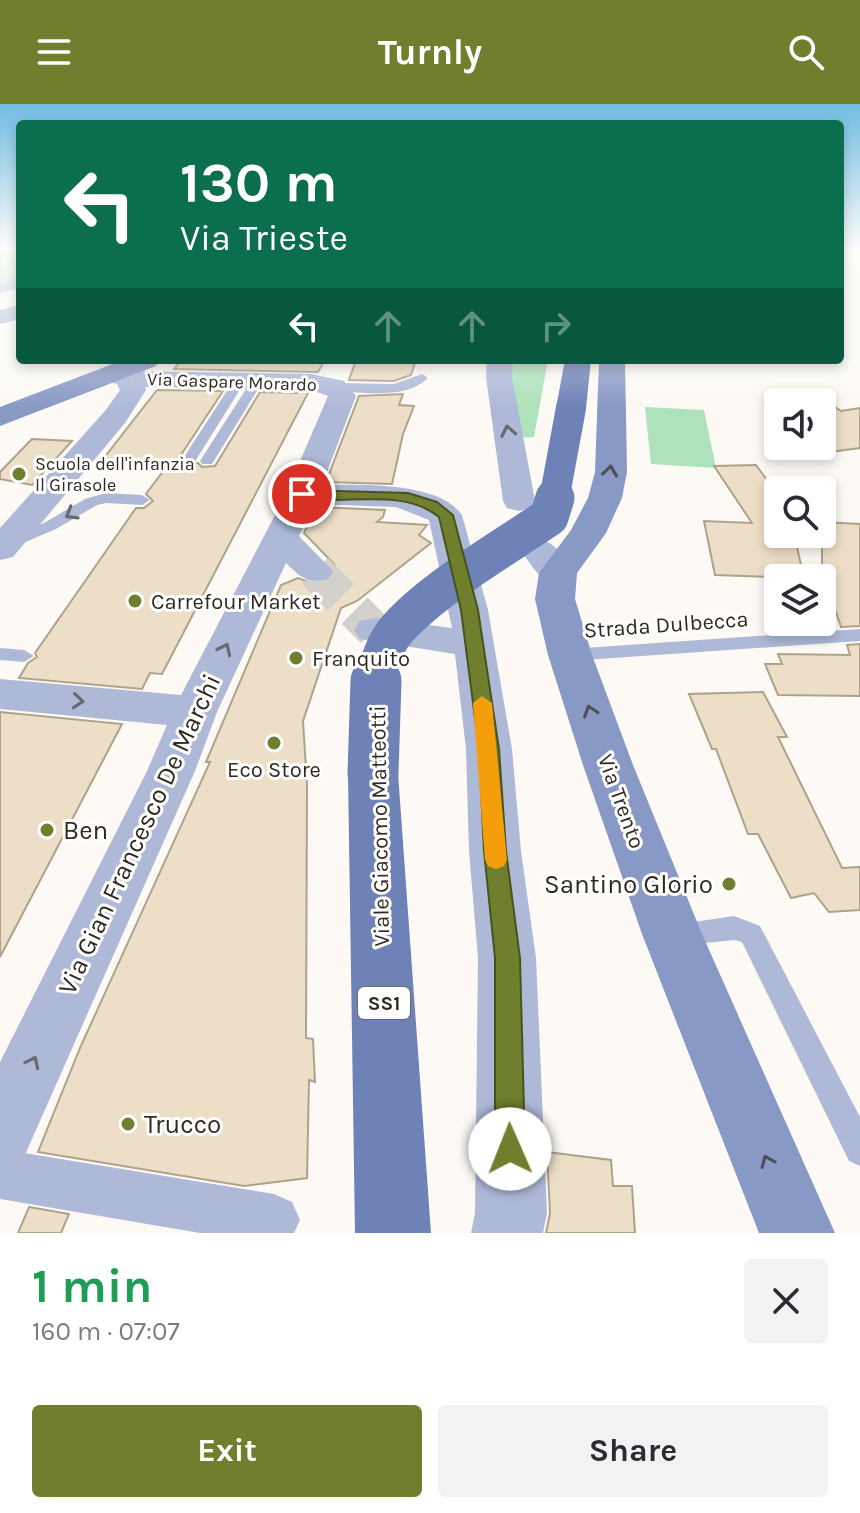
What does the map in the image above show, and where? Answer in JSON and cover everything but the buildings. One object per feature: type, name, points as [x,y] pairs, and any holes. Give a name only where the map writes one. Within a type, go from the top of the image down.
[{"type":"main road","points":[[0,401],[50,382],[122,367]]},
{"type":"main road","points":[[0,417],[122,367]]},
{"type":"main road","name":"Via Trento","points":[[590,380],[611,472],[605,498],[588,533],[548,561],[555,599],[570,655],[672,934],[797,1233]]},
{"type":"main road","name":"Viale Giacomo Matteotti","points":[[393,1233],[373,773],[376,672],[396,629],[425,603],[549,517],[590,380]]},
{"type":"street","points":[[500,364],[499,377],[519,501]]},
{"type":"street","points":[[2,547],[115,417],[133,390],[122,367]]},
{"type":"street","name":"Via Gaspare Morardo","points":[[122,367],[248,380],[311,382],[335,387]]},
{"type":"street","name":"Via Gian Francesco De Marchi","points":[[0,1133],[171,771],[195,712],[302,494],[342,396],[335,387]]},
{"type":"street","points":[[302,494],[408,498],[432,505],[445,515],[475,644],[489,749],[494,840],[507,958],[511,1213],[507,1233]]},
{"type":"street","points":[[279,536],[315,571]]},
{"type":"street","points":[[374,630],[475,644]]},
{"type":"street","points":[[0,694],[195,712]]},
{"type":"street","points":[[0,1174],[274,1220]]},
{"type":"lane","points":[[335,387],[398,387],[419,383],[422,378]]},
{"type":"lane","points":[[189,460],[248,380]]},
{"type":"lane","points":[[207,461],[248,380]]},
{"type":"lane","points":[[2,547],[50,526],[91,502],[106,498],[142,500]]},
{"type":"lane","name":"Strada Dulbecca","points":[[570,655],[860,635]]},
{"type":"lane","points":[[0,654],[24,656]]},
{"type":"lane","points":[[672,934],[734,928],[751,934],[860,1150]]},
{"type":"green space","points":[[509,364],[547,364],[534,437],[518,438]]},
{"type":"green space","points":[[645,407],[704,410],[716,468],[651,464]]},
{"type":"tunnel","points":[[315,571],[374,630]]},
{"type":"slow traffic","points":[[482,703],[489,749],[496,860]]},
{"type":"place","name":"Scuola dell'infanzia Il Girasole","points":[[19,474]]},
{"type":"place","name":"Carrefour Market","points":[[135,601]]},
{"type":"place","name":"Franquito","points":[[296,658]]},
{"type":"place","name":"Eco Store","points":[[274,743]]},
{"type":"place","name":"Ben","points":[[47,830]]},
{"type":"place","name":"Santino Glorio","points":[[729,884]]},
{"type":"place","name":"Trucco","points":[[128,1124]]},
{"type":"route","points":[[302,494],[408,498],[432,505],[445,515],[469,610],[489,749],[495,851],[507,958],[510,1149]]}]
